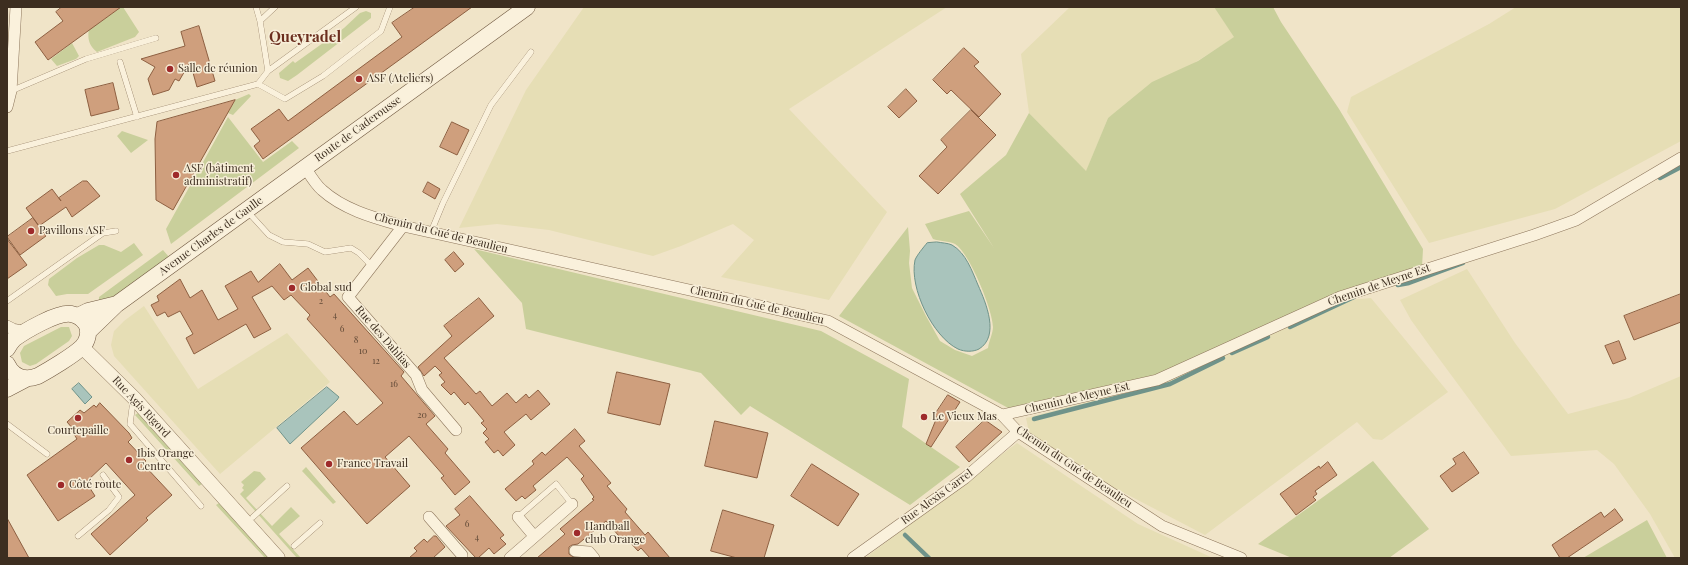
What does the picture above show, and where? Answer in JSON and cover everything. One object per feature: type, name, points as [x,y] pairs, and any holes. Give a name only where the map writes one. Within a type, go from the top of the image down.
[{"type":"main road","name":"Route de Caderousse","points":[[306,167],[527,7]]},
{"type":"main road","name":"Avenue Charles de Gaulle","points":[[82,347],[86,341],[88,332],[117,304],[306,167]]},
{"type":"main road","name":"Avenue Charles de Gaulle","points":[[7,349],[14,339],[63,314],[78,316],[88,311],[117,304]]},
{"type":"main road","points":[[78,316],[85,323],[88,332]]},
{"type":"main road","points":[[7,389],[26,378],[38,376],[82,347]]},
{"type":"main road","points":[[7,364],[13,373],[26,378]]},
{"type":"street","points":[[7,107],[11,91],[16,7]]},
{"type":"street","name":"Chemin de Meyne Est","points":[[1002,415],[1157,380],[1340,297],[1534,236],[1576,220],[1681,158]]},
{"type":"street","name":"Chemin du Gué de Beaulieu","points":[[306,167],[322,190],[352,209],[403,226],[828,321],[1002,415],[1018,432],[1162,526],[1241,558]]},
{"type":"street","name":"Rue des Dahlias","points":[[403,226],[373,267],[348,297],[416,376],[422,390],[456,430]]},
{"type":"street","points":[[7,326],[26,332]]},
{"type":"street","name":"Rue Agis Rigord","points":[[82,347],[134,398],[278,558]]},
{"type":"street","name":"Rue Alexis Carrel","points":[[853,558],[966,478],[1018,432]]},
{"type":"street","points":[[510,558],[572,504]]},
{"type":"street","points":[[518,516],[534,536]]},
{"type":"street","points":[[429,517],[462,555],[462,558]]},
{"type":"street","points":[[575,551],[589,552],[594,558]]},
{"type":"lane","points":[[256,7],[260,21],[268,71]]},
{"type":"lane","points":[[260,21],[275,7]]},
{"type":"lane","points":[[7,151],[258,84],[268,71],[356,7]]},
{"type":"lane","points":[[258,84],[285,99],[323,76],[381,31],[390,7]]},
{"type":"lane","points":[[11,91],[86,60],[156,38]]},
{"type":"lane","points":[[431,232],[443,202],[491,105],[531,52]]},
{"type":"lane","points":[[120,62],[137,116]]},
{"type":"lane","points":[[247,210],[269,236],[283,242],[308,244],[325,252],[340,248],[351,248],[359,253],[373,267]]},
{"type":"lane","points":[[7,301],[102,233],[116,231]]},
{"type":"lane","points":[[134,398],[130,424],[201,506]]},
{"type":"lane","points":[[7,424],[47,454]]},
{"type":"lane","points":[[78,536],[110,510],[119,497],[103,475]]},
{"type":"lane","points":[[518,516],[556,484],[572,504]]},
{"type":"lane","points":[[254,517],[287,486]]},
{"type":"lane","points":[[294,546],[320,523]]},
{"type":"shaded area","points":[[584,7],[947,7],[789,109],[887,212],[829,300],[721,277],[754,240],[733,224],[653,256],[549,230],[497,224],[459,228],[526,90]]},
{"type":"shaded area","points":[[1070,7],[1214,7],[1235,37],[1108,118],[1086,172],[1029,113],[1021,54]]},
{"type":"shaded area","points":[[1516,7],[1681,7],[1681,141],[1555,209],[1429,243],[1347,112],[1351,97],[1489,24]]},
{"type":"shaded area","points":[[1467,269],[1515,343],[1568,414],[1629,398],[1681,376],[1681,558],[1675,558],[1650,514],[1614,464],[1597,450],[1511,456],[1411,320],[1400,300]]},
{"type":"shaded area","points":[[1371,298],[1448,392],[1382,440],[1373,439],[1357,422],[1205,535],[1105,483],[1029,432],[1026,418],[1157,384],[1338,301]]},
{"type":"shaded area","points":[[144,306],[198,389],[287,333],[330,382],[220,474],[114,356],[111,345],[114,331],[124,321]]},
{"type":"shaded area","points":[[1017,443],[1138,524],[1213,558],[865,558]]},
{"type":"green space","points":[[123,7],[139,32],[135,37],[97,52],[91,46],[89,40],[89,25],[99,23]]},
{"type":"green space","points":[[1214,7],[1273,7],[1281,22],[1339,109],[1423,249],[1422,267],[1160,374],[1010,409],[839,316],[908,227],[910,251],[909,263],[912,288],[940,341],[955,350],[972,356],[988,348],[993,329],[992,319],[985,295],[973,269],[961,249],[953,243],[933,239],[925,224],[969,211],[994,248],[960,194],[1006,155],[1029,113],[1086,171],[1108,118],[1152,82],[1198,61],[1234,37]]},
{"type":"green space","points":[[366,11],[371,13],[371,18],[288,81],[280,78],[279,73],[293,61],[295,63],[344,28],[360,13]]},
{"type":"green space","points":[[72,43],[79,56],[76,59],[57,66],[51,59]]},
{"type":"green space","points":[[249,94],[251,96],[233,115],[228,113],[235,100]]},
{"type":"green space","points":[[228,117],[263,162],[292,141],[299,148],[171,244],[166,229]]},
{"type":"green space","points":[[122,131],[148,140],[131,153],[117,136]]},
{"type":"green space","points":[[134,243],[143,255],[88,294],[67,294],[56,296],[48,285],[49,279],[77,258],[99,245],[104,245],[121,252]]},
{"type":"green space","points":[[474,249],[821,331],[909,379],[902,427],[960,467],[910,505],[750,406],[741,415],[701,373],[526,329],[522,303]]},
{"type":"green space","points":[[163,250],[169,257],[117,295],[99,301],[99,297]]},
{"type":"green space","points":[[61,327],[69,327],[72,336],[69,341],[36,364],[30,366],[22,362],[20,353],[24,346]]},
{"type":"green space","points":[[138,413],[202,484],[199,486],[135,415]]},
{"type":"green space","points":[[1373,461],[1429,529],[1389,558],[1292,558],[1258,544]]},
{"type":"green space","points":[[306,467],[336,502],[333,504],[302,471]]},
{"type":"green space","points":[[254,471],[260,472],[266,479],[246,498],[272,526],[291,507],[300,516],[279,534],[301,558],[297,558],[240,494],[244,490],[242,488],[244,485],[241,482]]},
{"type":"green space","points":[[219,503],[270,558],[265,558],[216,505]]},
{"type":"green space","points":[[1647,520],[1667,558],[1583,558]]},
{"type":"water","points":[[937,242],[952,245],[965,257],[984,301],[989,319],[989,336],[985,343],[977,350],[963,351],[949,343],[932,323],[919,297],[914,271],[915,260],[927,243]]},
{"type":"water","points":[[79,383],[92,397],[85,404],[72,389]]},
{"type":"water","points":[[327,387],[339,397],[290,444],[277,428]]},
{"type":"building","points":[[62,7],[121,7],[48,60],[35,42],[63,21],[56,12]]},
{"type":"building","name":"ASF (Ateliers)","points":[[415,7],[472,7],[263,159],[254,146],[260,141],[251,129],[279,109],[288,121],[402,37],[392,23]]},
{"type":"building","name":"Salle de réunion","points":[[199,26],[215,81],[197,87],[190,62],[179,81],[175,79],[169,90],[153,95],[148,79],[155,67],[141,59],[185,46],[181,32]]},
{"type":"building","points":[[964,48],[979,62],[974,66],[1001,94],[979,117],[951,90],[947,94],[933,80]]},
{"type":"building","points":[[113,83],[119,109],[91,116],[85,90]]},
{"type":"building","points":[[906,89],[917,101],[899,118],[888,107]]},
{"type":"building","name":"ASF (bâtiment administratif)","points":[[235,100],[173,210],[156,200],[155,139],[157,122]]},
{"type":"building","points":[[971,110],[996,135],[938,194],[919,176],[947,147],[941,140]]},
{"type":"building","points":[[452,122],[469,130],[457,155],[440,147]]},
{"type":"building","points":[[83,181],[87,181],[100,196],[72,217],[66,207],[39,226],[26,208],[52,189],[61,201],[59,198]]},
{"type":"building","points":[[428,182],[440,189],[435,199],[423,192]]},
{"type":"building","points":[[33,218],[46,236],[20,255],[7,237]]},
{"type":"building","points":[[7,239],[27,265],[7,279]]},
{"type":"building","points":[[454,252],[464,264],[455,272],[445,260]]},
{"type":"building","points":[[280,264],[292,280],[308,268],[330,297],[334,294],[404,372],[401,376],[435,416],[426,424],[448,449],[445,453],[470,482],[455,495],[441,478],[444,476],[409,436],[385,457],[410,486],[367,524],[301,448],[344,411],[357,425],[383,403],[307,319],[310,315],[291,295],[284,300],[272,286],[252,297],[271,329],[254,338],[246,324],[194,354],[186,338],[193,334],[180,311],[168,317],[165,312],[157,316],[151,305],[159,301],[157,296],[180,279],[190,298],[202,290],[218,320],[238,309],[225,286],[251,271],[258,282]]},
{"type":"building","points":[[1681,294],[1681,322],[1634,340],[1624,316]]},
{"type":"building","points":[[479,298],[494,316],[444,358],[476,394],[480,391],[492,406],[507,393],[516,403],[526,394],[529,398],[538,390],[550,404],[531,420],[526,414],[504,432],[515,445],[503,456],[498,450],[494,453],[485,442],[489,439],[483,433],[487,429],[481,423],[484,421],[468,402],[465,405],[454,392],[451,395],[441,385],[445,382],[439,375],[442,373],[435,366],[424,376],[418,367],[452,336],[444,326]]},
{"type":"building","points":[[1619,341],[1626,359],[1613,364],[1605,346]]},
{"type":"building","points":[[617,372],[670,384],[660,425],[608,413]]},
{"type":"building","points":[[948,395],[960,402],[931,447],[926,444],[937,417],[934,416]]},
{"type":"building","points":[[100,403],[129,433],[132,438],[128,442],[146,461],[143,464],[172,495],[146,518],[148,520],[110,555],[91,534],[135,495],[106,463],[86,482],[95,496],[58,521],[27,475],[77,439],[72,431],[74,430],[67,422],[80,410],[84,413],[94,405],[96,407]]},
{"type":"building","points":[[985,420],[1002,432],[969,462],[956,447]]},
{"type":"building","points":[[715,421],[768,433],[757,478],[705,466]]},
{"type":"building","points":[[575,429],[585,441],[579,446],[611,483],[607,486],[627,509],[625,512],[645,535],[648,532],[670,558],[650,558],[641,548],[638,551],[628,540],[625,543],[606,521],[578,544],[569,547],[569,554],[575,558],[537,558],[565,534],[560,529],[594,500],[592,499],[594,497],[581,479],[584,476],[567,457],[533,486],[536,490],[525,499],[522,496],[516,501],[505,489],[534,464],[532,461],[542,452],[545,455]]},
{"type":"building","points":[[1464,452],[1479,473],[1452,492],[1440,476],[1456,464],[1453,459]]},
{"type":"building","points":[[1328,462],[1337,475],[1315,491],[1317,494],[1313,497],[1316,500],[1296,515],[1280,494],[1319,466],[1320,468]]},
{"type":"building","points":[[812,464],[859,494],[838,526],[791,496]]},
{"type":"building","points":[[470,496],[504,535],[500,538],[506,544],[494,554],[489,548],[478,558],[476,558],[446,526],[460,515],[455,509]]},
{"type":"building","points":[[1615,509],[1623,520],[1567,558],[1560,558],[1552,545],[1601,512],[1604,517]]},
{"type":"building","points":[[723,510],[774,525],[764,558],[737,558],[711,551]]},
{"type":"building","points":[[7,518],[29,558],[7,558]]},
{"type":"building","points":[[436,536],[445,547],[433,558],[409,558],[417,551],[414,548],[424,539],[427,542]]},
{"type":"waterway","points":[[1660,178],[1681,167]]},
{"type":"waterway","points":[[1398,285],[1409,283],[1463,263]]},
{"type":"waterway","points":[[1290,327],[1354,297]]},
{"type":"waterway","points":[[1232,353],[1268,337]]},
{"type":"waterway","points":[[1034,419],[1170,384],[1223,358]]},
{"type":"waterway","points":[[905,535],[929,558]]},
{"type":"place","name":"Salle de réunion","points":[[170,69]]},
{"type":"place","name":"ASF (Ateliers)","points":[[359,79]]},
{"type":"place","name":"ASF (bâtiment administratif)","points":[[176,175]]},
{"type":"place","name":"Pavillons ASF","points":[[31,231]]},
{"type":"place","name":"Global sud","points":[[292,288]]},
{"type":"place","name":"Le Vieux Mas","points":[[924,417]]},
{"type":"place","name":"Courtepaille","points":[[78,418]]},
{"type":"place","name":"Ibis Orange Centre","points":[[129,460]]},
{"type":"place","name":"France Travail","points":[[329,464]]},
{"type":"place","name":"Côté route","points":[[61,485]]},
{"type":"place","name":"Handball club Orange","points":[[577,533]]},
{"type":"district","name":"Queyradel","points":[[305,37]]}]
